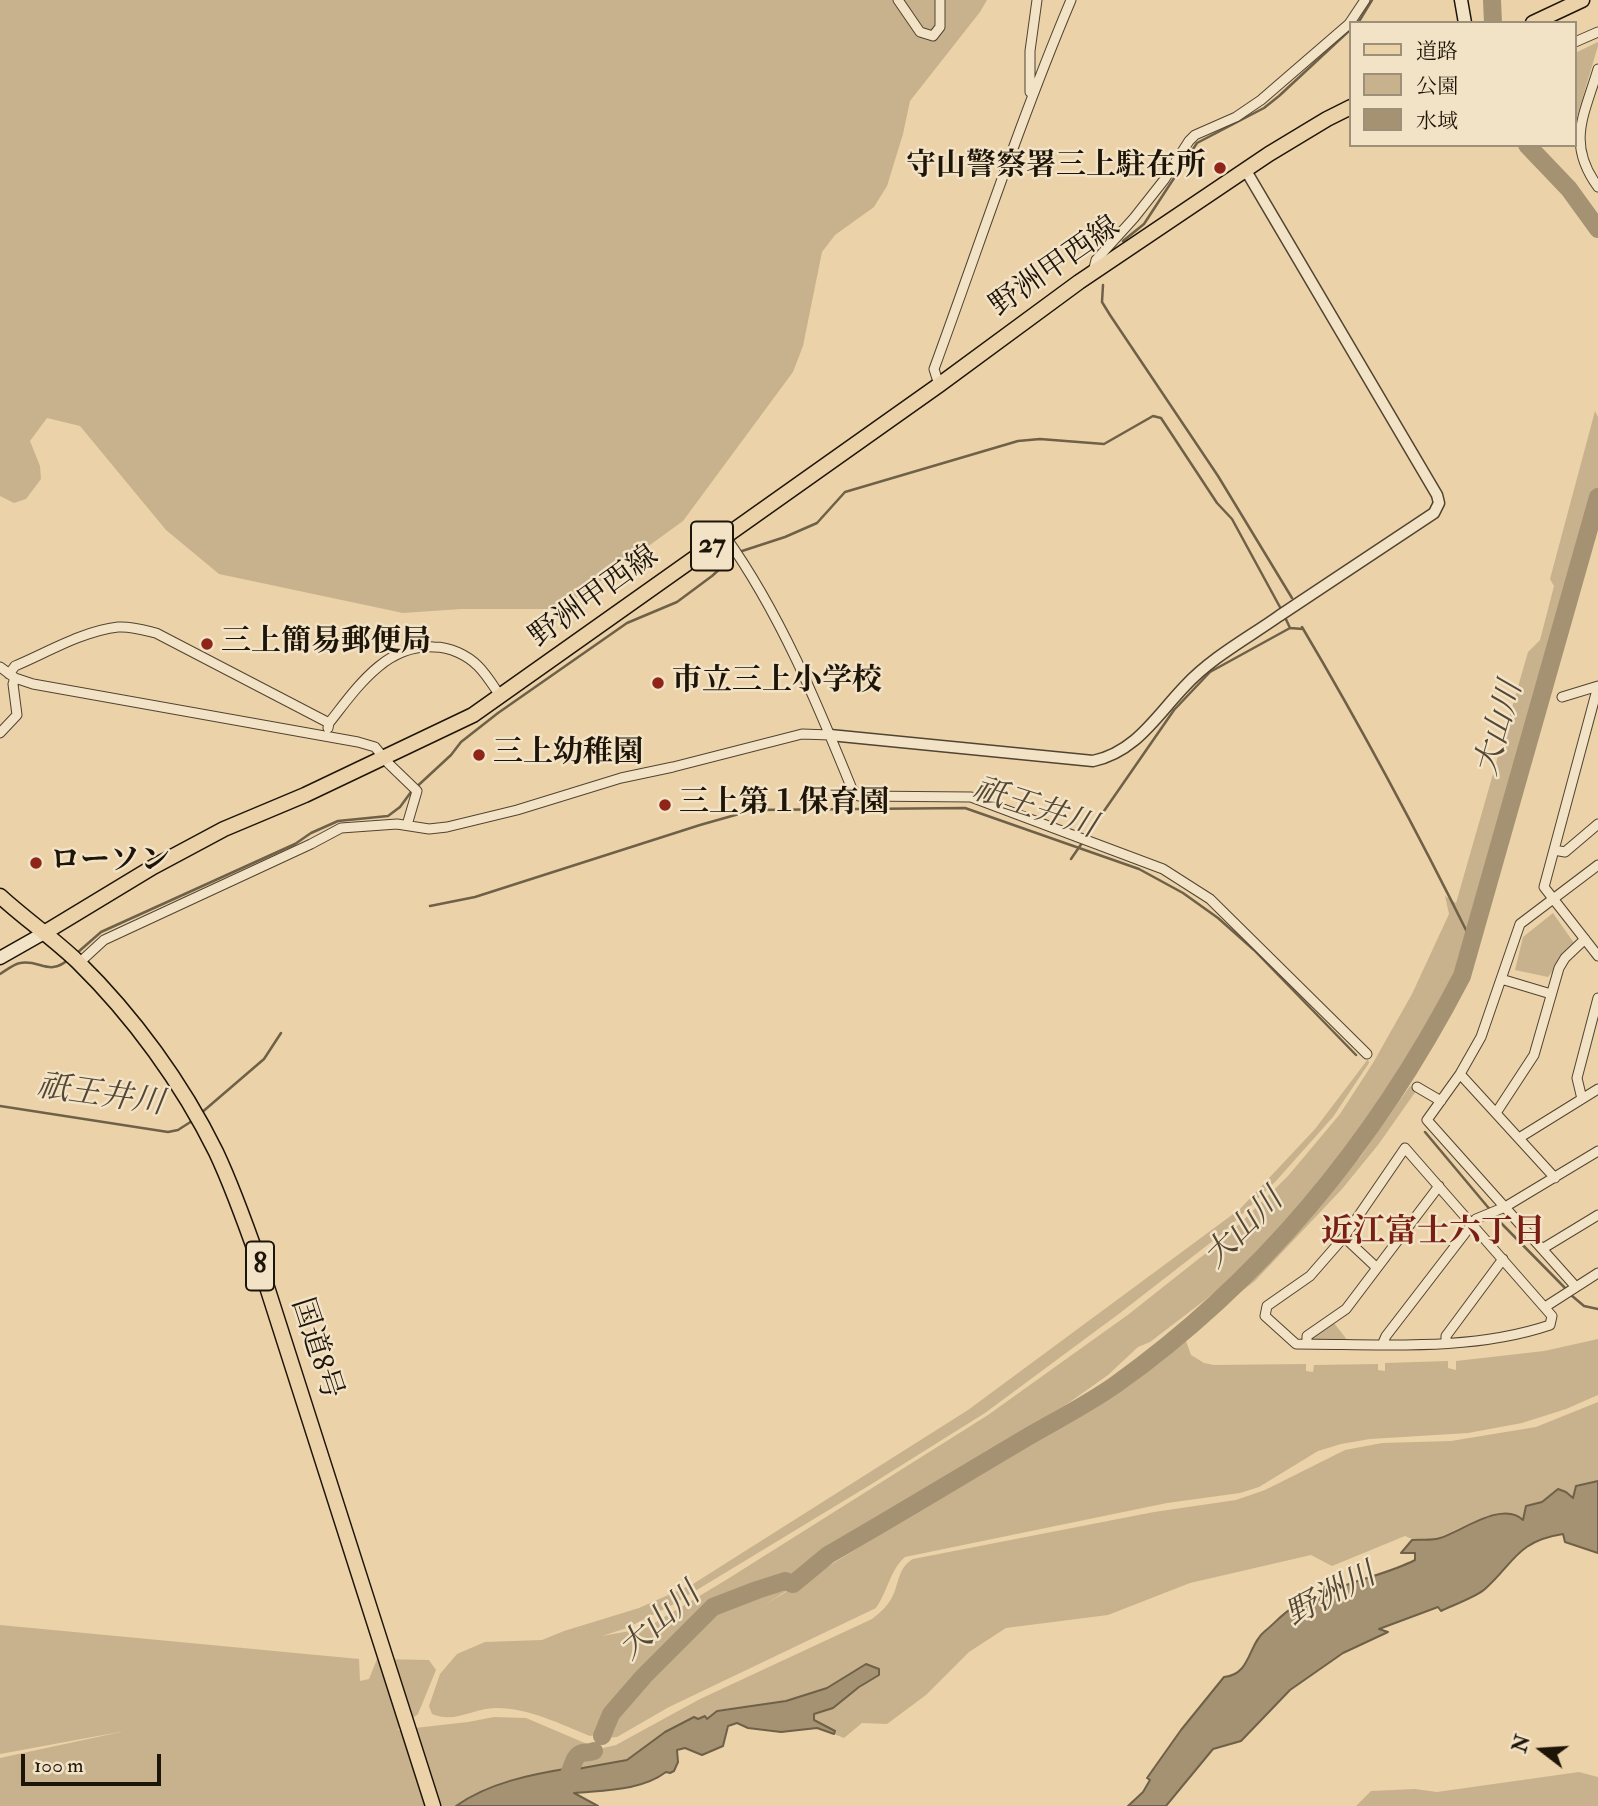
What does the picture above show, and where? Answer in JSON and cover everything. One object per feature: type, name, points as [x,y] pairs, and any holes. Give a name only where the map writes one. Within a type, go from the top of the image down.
[{"type":"main road","points":[[1461,0],[1465,21]]},
{"type":"main road","points":[[1537,21],[1581,0]]},
{"type":"main road","name":"野洲甲西線","points":[[44,933],[153,867],[223,829],[305,795],[473,715],[1093,273],[1245,169],[1326,119],[1350,107]]},
{"type":"main road","name":"国道8号","points":[[0,896],[79,963],[133,1015],[200,1122],[237,1200],[259,1262],[433,1806]]},
{"type":"main road","points":[[0,958],[44,933]]},
{"type":"street","points":[[898,0],[920,32],[933,36],[940,27],[940,0]]},
{"type":"street","points":[[1030,97],[1030,51],[1037,0]]},
{"type":"street","points":[[939,385],[934,369],[1030,97],[1071,0]]},
{"type":"street","points":[[1351,21],[1365,0]]},
{"type":"street","points":[[1093,273],[1096,260],[1149,199],[1195,135],[1236,117],[1261,100],[1350,22]]},
{"type":"street","points":[[1577,42],[1598,32]]},
{"type":"street","points":[[1598,69],[1577,131],[1581,158],[1586,171],[1598,187]]},
{"type":"street","points":[[79,963],[104,940],[341,828],[397,824],[429,829],[447,827],[517,810],[621,778],[802,734],[1093,761],[1126,749],[1157,719],[1185,686],[1218,658],[1434,513],[1439,503],[1437,495],[1245,169]]},
{"type":"street","points":[[725,536],[775,617],[852,789],[859,796],[971,797],[1163,869],[1210,899],[1367,1054]]},
{"type":"street","points":[[0,733],[17,715],[12,676],[15,666],[93,633],[120,627],[156,633],[329,723]]},
{"type":"street","points":[[326,735],[329,723],[364,679],[380,664],[402,652],[421,646],[442,647],[461,653],[478,666],[501,697]]},
{"type":"street","points":[[0,667],[12,676],[33,684],[326,735],[375,747],[416,791],[416,800],[408,816],[407,825]]},
{"type":"street","points":[[1562,698],[1598,686]]},
{"type":"street","points":[[1598,686],[1544,887],[1598,956]]},
{"type":"street","points":[[1554,850],[1565,852],[1598,824]]},
{"type":"street","points":[[1576,1287],[1427,1120],[1482,1037],[1520,924],[1596,869]]},
{"type":"street","points":[[1496,1113],[1534,1055],[1559,968],[1565,958],[1586,940]]},
{"type":"street","points":[[1501,979],[1551,994]]},
{"type":"street","points":[[1582,1099],[1577,1078],[1598,998]]},
{"type":"street","points":[[1460,1074],[1555,1178]]},
{"type":"street","points":[[1417,1087],[1441,1101]]},
{"type":"street","points":[[1519,1138],[1598,1089]]},
{"type":"street","points":[[1405,1148],[1472,1224],[1552,1316],[1550,1325],[1528,1332],[1446,1343],[1307,1344],[1296,1343],[1265,1316],[1267,1306],[1310,1276],[1343,1237],[1405,1148]]},
{"type":"street","points":[[1382,1345],[1386,1336],[1476,1219],[1505,1207],[1598,1151]]},
{"type":"street","points":[[1307,1344],[1307,1336],[1346,1309],[1439,1186]]},
{"type":"street","points":[[1542,1249],[1598,1214]]},
{"type":"street","points":[[1343,1237],[1377,1268]]},
{"type":"street","points":[[1446,1343],[1446,1336],[1503,1259]]},
{"type":"street","points":[[1545,1307],[1598,1273]]},
{"type":"green space","points":[[0,0],[987,0],[910,101],[887,186],[874,207],[835,235],[822,252],[803,346],[793,372],[683,521],[577,598],[550,609],[461,609],[403,613],[219,574],[166,530],[80,426],[47,418],[30,441],[40,466],[41,479],[26,499],[14,503],[0,496]]},
{"type":"green space","points":[[1598,42],[1577,116],[1577,52]]},
{"type":"green space","points":[[1595,411],[1598,417],[1598,510],[1508,840],[1479,935],[1423,1055],[1384,1116],[1336,1178],[1270,1247],[1226,1284],[1150,1342],[1138,1347],[1108,1375],[968,1474],[763,1606],[1012,1454],[1246,1278],[1300,1226],[1361,1156],[1410,1086],[1416,1091],[1378,1145],[1342,1189],[1255,1281],[1190,1330],[1186,1341],[1191,1355],[1204,1363],[1214,1365],[1306,1364],[1306,1371],[1313,1372],[1314,1365],[1378,1364],[1378,1370],[1385,1371],[1385,1363],[1448,1361],[1448,1368],[1456,1370],[1456,1361],[1544,1351],[1598,1339],[1598,1395],[1522,1423],[1468,1433],[1370,1439],[1341,1444],[1318,1451],[1259,1487],[1240,1493],[1167,1503],[905,1557],[896,1568],[876,1608],[669,1707],[617,1737],[606,1738],[615,1729],[614,1723],[602,1720],[595,1735],[590,1736],[544,1718],[508,1709],[488,1709],[448,1717],[432,1714],[429,1706],[440,1674],[457,1654],[485,1642],[542,1640],[639,1608],[693,1584],[968,1410],[1240,1209],[1315,1129],[1368,1059],[1369,1063],[1333,1117],[1276,1181],[1223,1233],[1120,1313],[985,1413],[870,1485],[672,1605],[627,1628],[602,1636],[646,1628],[988,1415],[1129,1314],[1225,1238],[1288,1176],[1340,1114],[1373,1063],[1412,994],[1449,914],[1445,896],[1456,903],[1528,652],[1540,640],[1554,586],[1550,579]]},
{"type":"green space","points":[[1553,913],[1574,943],[1548,977],[1515,970],[1523,937]]},
{"type":"green space","points":[[1334,1323],[1348,1341],[1308,1340]]},
{"type":"green space","points":[[1598,1402],[1598,1481],[1576,1486],[1573,1498],[1558,1490],[1542,1502],[1526,1506],[1524,1520],[1479,1520],[1434,1539],[1415,1540],[1405,1536],[1332,1566],[1311,1555],[1190,1583],[1108,1615],[1006,1628],[969,1652],[926,1695],[887,1724],[862,1723],[844,1738],[814,1720],[814,1714],[839,1702],[878,1675],[866,1664],[827,1688],[786,1701],[717,1710],[707,1719],[665,1732],[627,1761],[577,1769],[581,1758],[596,1752],[585,1748],[571,1768],[496,1785],[456,1806],[0,1806],[0,1758],[125,1731],[0,1754],[0,1625],[359,1659],[360,1681],[369,1679],[377,1659],[429,1660],[436,1670],[418,1714],[397,1730],[494,1717],[526,1718],[599,1749],[616,1745],[700,1699],[872,1619],[890,1601],[902,1570],[913,1559],[1154,1512],[1236,1500],[1265,1490],[1345,1450],[1382,1443],[1451,1441],[1536,1427]]},
{"type":"green space","points":[[1579,1772],[1598,1777],[1598,1806],[1356,1806],[1371,1791],[1415,1789],[1437,1792]]},
{"type":"water","name":"野洲川","points":[[1598,1481],[1598,1553],[1565,1542],[1563,1534],[1535,1542],[1518,1554],[1482,1592],[1441,1611],[1438,1607],[1379,1629],[1388,1632],[1343,1653],[1290,1690],[1241,1741],[1213,1749],[1166,1806],[1128,1806],[1143,1792],[1150,1780],[1147,1778],[1224,1677],[1239,1671],[1259,1637],[1290,1609],[1313,1602],[1340,1587],[1415,1560],[1415,1553],[1401,1553],[1412,1540],[1440,1538],[1482,1519],[1505,1513],[1523,1520],[1526,1506],[1542,1502],[1558,1489],[1573,1498],[1576,1486]]},
{"type":"water","points":[[866,1664],[879,1669],[879,1675],[833,1708],[814,1714],[814,1720],[835,1731],[834,1734],[817,1728],[781,1732],[748,1728],[737,1723],[728,1726],[723,1746],[702,1755],[685,1748],[677,1750],[678,1762],[670,1773],[666,1772],[634,1786],[574,1793],[598,1806],[456,1806],[496,1785],[571,1768],[585,1748],[589,1752],[577,1762],[577,1769],[627,1760],[665,1732],[694,1717],[698,1719],[705,1716],[707,1719],[717,1711],[786,1701],[827,1688]]},
{"type":"waterway","points":[[1359,21],[1372,0]]},
{"type":"waterway","points":[[1492,0],[1493,21]]},
{"type":"waterway","points":[[1123,241],[1144,224],[1197,143],[1264,108],[1350,30]]},
{"type":"waterway","points":[[1529,147],[1569,189],[1598,229]]},
{"type":"waterway","points":[[1103,285],[1102,302],[1218,476],[1292,598]]},
{"type":"waterway","points":[[739,552],[817,523],[845,492],[1018,441],[1040,439],[1104,444],[1153,416],[1161,418],[1217,503],[1232,519],[1281,609]]},
{"type":"waterway","name":"大山川","points":[[602,1736],[611,1714],[644,1676],[713,1607],[785,1581],[793,1584],[828,1555],[1115,1385],[1169,1344],[1220,1299],[1268,1252],[1313,1202],[1355,1149],[1393,1093],[1462,976],[1598,497]]},
{"type":"waterway","points":[[77,953],[101,932],[295,844],[311,833],[338,821],[388,816],[400,807],[411,792],[451,755],[461,742],[498,713],[627,623],[677,602],[734,556]]},
{"type":"waterway","points":[[1284,615],[1290,628]]},
{"type":"waterway","points":[[1302,627],[1390,783],[1472,942]]},
{"type":"waterway","points":[[1086,837],[1174,710],[1210,672],[1290,628],[1303,629]]},
{"type":"waterway","name":"祇王井川","points":[[430,906],[475,897],[753,810],[965,808],[1139,869],[1183,893],[1218,918],[1254,950],[1356,1055]]},
{"type":"waterway","name":"祇王井川","points":[[1071,859],[1082,843]]},
{"type":"waterway","points":[[0,974],[20,963],[56,967],[69,959]]},
{"type":"waterway","name":"祇王井川","points":[[200,1114],[264,1059],[281,1033]]},
{"type":"waterway","name":"祇王井川","points":[[0,1106],[168,1132],[178,1130],[192,1121]]},
{"type":"waterway","name":"祇王井川","points":[[1425,1132],[1502,1224],[1567,1290]]},
{"type":"waterway","name":"祇王井川","points":[[1571,1295],[1584,1306],[1598,1309]]},
{"type":"waterway","name":"大山川","points":[[564,1782],[579,1755],[594,1751]]},
{"type":"place","name":"守山警察署三上駐在所","points":[[1220,168]]},
{"type":"place","name":"三上簡易郵便局","points":[[207,644]]},
{"type":"place","name":"市立三上小学校","points":[[658,683]]},
{"type":"place","name":"三上幼稚園","points":[[479,755]]},
{"type":"place","name":"三上第１保育園","points":[[665,805]]},
{"type":"place","name":"ローソン","points":[[36,863]]},
{"type":"district","name":"近江富士六丁目","points":[[1433,1234]]}]
